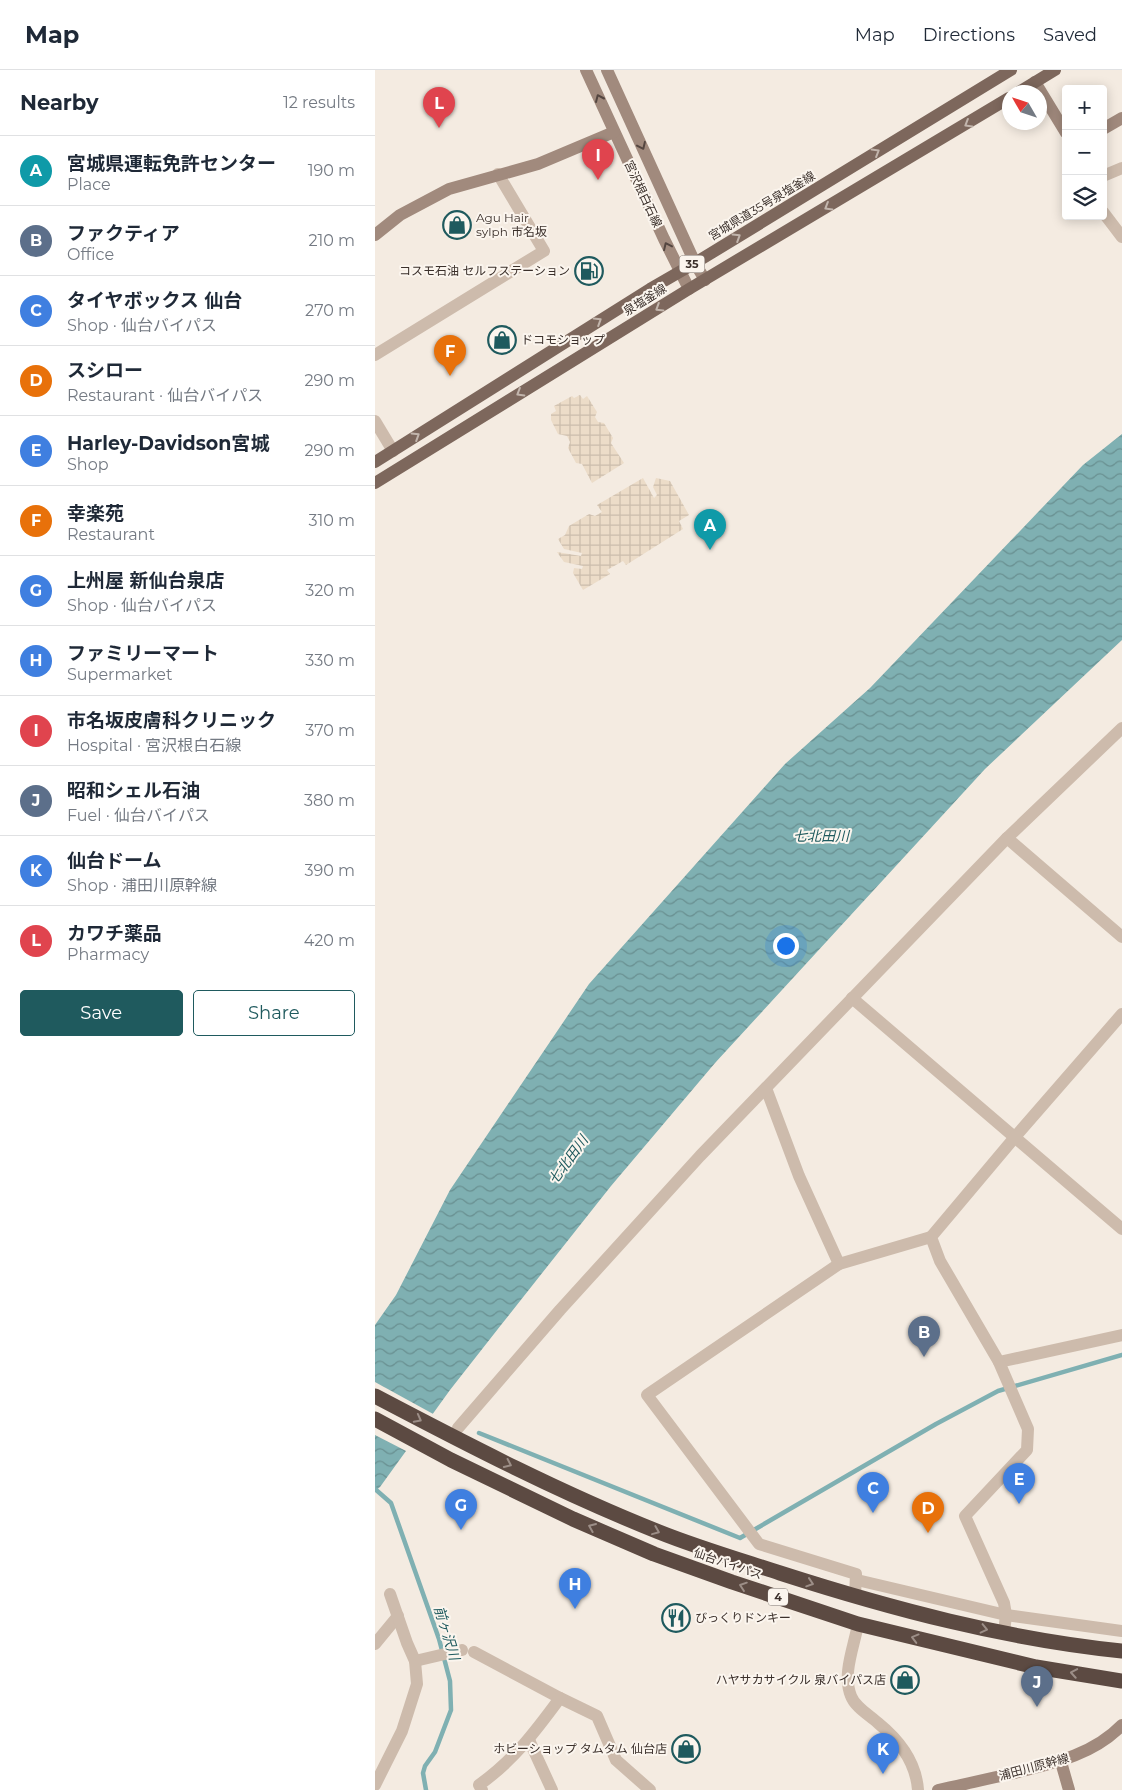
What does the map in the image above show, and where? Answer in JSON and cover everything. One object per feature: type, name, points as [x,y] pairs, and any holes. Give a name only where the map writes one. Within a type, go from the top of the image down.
[{"type":"highway","name":"仙台バイパス","points":[[375,1396],[464,1443],[579,1498],[660,1532],[855,1597],[930,1617],[1082,1647],[1122,1651]]},
{"type":"highway","name":"仙台バイパス","points":[[375,1419],[451,1460],[573,1519],[654,1554],[857,1624],[1037,1667],[1122,1681]]},
{"type":"main road","name":"宮城県道35号泉塩釜線","points":[[375,462],[641,294],[1011,70]]},
{"type":"main road","points":[[1030,85],[1055,70]]},
{"type":"main road","name":"泉塩釜線","points":[[375,483],[689,289],[1002,102]]},
{"type":"street","name":"宮沢根白石線","points":[[586,70],[679,272],[689,289]]},
{"type":"street","points":[[607,70],[695,263],[705,280]]},
{"type":"street","points":[[1035,82],[1064,130]]},
{"type":"street","points":[[1107,127],[1122,118]]},
{"type":"street","points":[[375,235],[400,214],[449,189],[538,164],[614,132]]},
{"type":"street","points":[[1105,175],[1122,168]]},
{"type":"street","points":[[375,355],[544,251],[498,174]]},
{"type":"street","points":[[1107,217],[1122,237]]},
{"type":"street","points":[[375,421],[393,451]]},
{"type":"street","points":[[458,1428],[632,1229],[1007,838],[1122,728]]},
{"type":"street","points":[[1007,838],[1122,937]]},
{"type":"street","points":[[852,998],[1122,1229]]},
{"type":"street","points":[[855,1597],[856,1574],[759,1544],[647,1395],[839,1264],[931,1237],[1122,1014]]},
{"type":"street","points":[[766,1088],[799,1176],[839,1264]]},
{"type":"street","points":[[931,1237],[940,1260],[1000,1366],[1029,1429],[1027,1450],[965,1516],[1003,1603],[1006,1615],[1004,1633]]},
{"type":"street","points":[[1000,1366],[1122,1335]]},
{"type":"street","points":[[857,1580],[1006,1615],[1122,1631]]},
{"type":"street","points":[[375,1785],[402,1731],[417,1684],[415,1660],[390,1594]]},
{"type":"street","points":[[375,1644],[398,1616]]},
{"type":"street","points":[[857,1624],[847,1672],[851,1697],[863,1712],[879,1724],[906,1752],[917,1779],[918,1790]]},
{"type":"street","points":[[415,1660],[463,1651],[597,1716],[616,1760],[650,1790]]},
{"type":"street","points":[[482,1790],[479,1785],[499,1771],[529,1740],[560,1698]]},
{"type":"street","name":"浦田川原幹線","points":[[938,1790],[1061,1762],[1088,1750],[1114,1734],[1122,1725]]},
{"type":"street","points":[[529,1740],[552,1790]]},
{"type":"street","points":[[1061,1762],[1069,1790]]},
{"type":"shaded area","points":[[580,395],[583,399],[587,396],[597,412],[595,417],[598,422],[604,423],[613,438],[611,443],[624,463],[592,483],[582,464],[576,463],[568,448],[570,442],[567,436],[558,434],[551,420],[551,414],[556,411],[554,406],[572,396],[574,398]]},
{"type":"shaded area","points":[[643,478],[654,498],[657,495],[653,487],[656,478],[670,481],[689,515],[679,521],[683,529],[626,565],[623,561],[607,570],[610,574],[583,590],[573,573],[574,568],[582,569],[583,566],[564,562],[557,552],[581,556],[582,553],[564,549],[558,539],[565,535],[569,526],[589,514],[595,516],[602,512],[597,505]]},
{"type":"water","name":"七北田川","points":[[1122,434],[1122,640],[985,769],[715,1063],[611,1186],[450,1390],[380,1487],[375,1491],[375,1325],[396,1295],[450,1190],[589,984],[785,764],[870,688],[1083,465]]},
{"type":"pier","points":[[375,1382],[435,1415],[408,1452],[375,1435]]},
{"type":"waterway","points":[[479,1433],[740,1538],[936,1424],[998,1391],[1122,1355]]},
{"type":"waterway","name":"前ヶ沢川","points":[[375,1489],[391,1503],[439,1639],[450,1681],[451,1710],[435,1752],[425,1766],[423,1773],[426,1790]]},
{"type":"place","name":"カワチ薬品","points":[[439,128]]},
{"type":"place","name":"市名坂皮膚科クリニック","points":[[598,180]]},
{"type":"place","name":"Agu Hair sylph 市名坂","points":[[457,225]]},
{"type":"place","name":"コスモ石油 セルフステーション","points":[[589,271]]},
{"type":"place","name":"ドコモショップ","points":[[502,340]]},
{"type":"place","name":"幸楽苑","points":[[450,376]]},
{"type":"place","name":"宮城県運転免許センター","points":[[710,550]]},
{"type":"place","name":"ファクティア","points":[[924,1357]]},
{"type":"place","name":"Harley-Davidson宮城","points":[[1019,1504]]},
{"type":"place","name":"タイヤボックス 仙台","points":[[873,1513]]},
{"type":"place","name":"上州屋 新仙台泉店","points":[[461,1530]]},
{"type":"place","name":"スシロー","points":[[928,1533]]},
{"type":"place","name":"ファミリーマート","points":[[575,1609]]},
{"type":"place","name":"びっくりドンキー","points":[[676,1618]]},
{"type":"place","name":"ハヤサカサイクル 泉バイパス店","points":[[905,1680]]},
{"type":"place","name":"昭和シェル石油","points":[[1037,1707]]},
{"type":"place","name":"ホビーショップ タムタム 仙台店","points":[[686,1749]]},
{"type":"place","name":"仙台ドーム","points":[[883,1774]]}]
